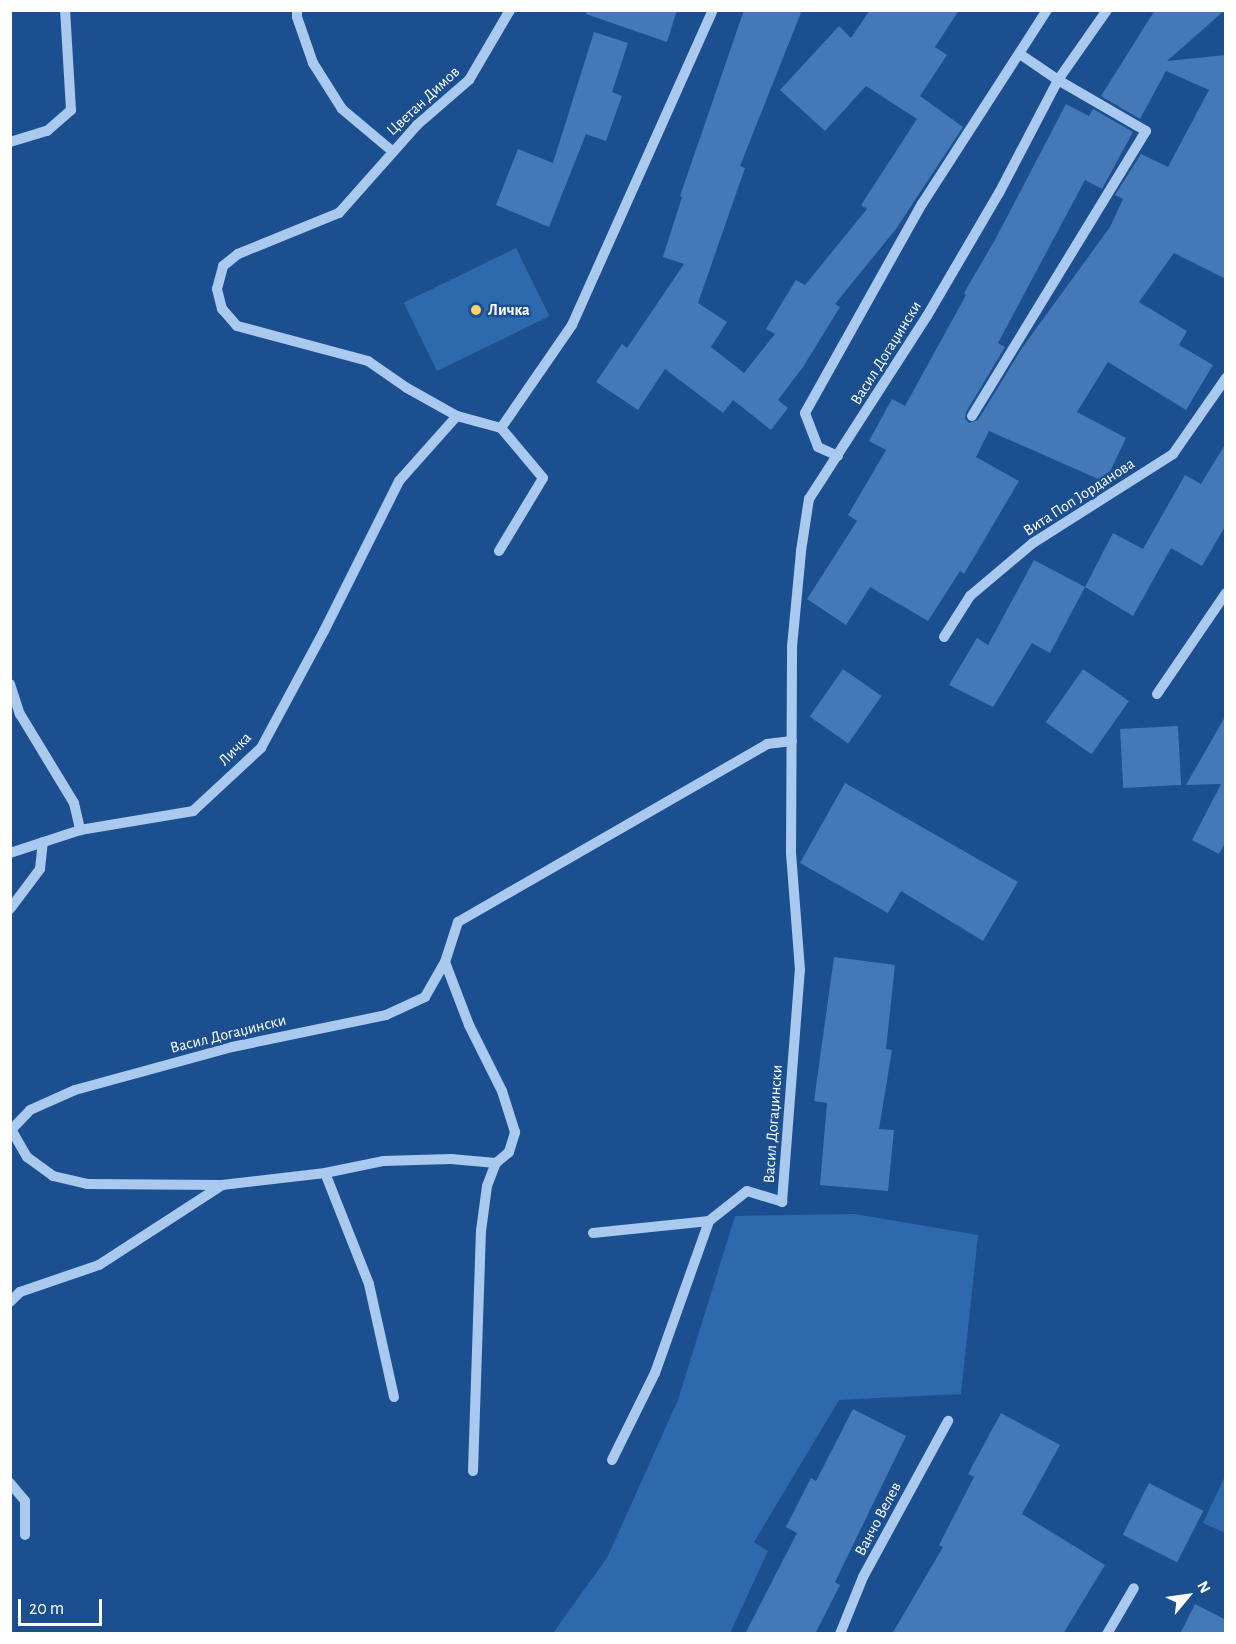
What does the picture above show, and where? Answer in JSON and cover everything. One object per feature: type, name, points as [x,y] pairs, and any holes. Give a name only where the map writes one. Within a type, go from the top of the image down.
[{"type":"street","points":[[10,142],[47,131],[71,110],[65,10]]},
{"type":"street","points":[[297,10],[297,17],[313,63],[342,109],[392,151]]},
{"type":"street","name":"Цветан Димов","points":[[457,416],[407,388],[368,362],[237,326],[222,309],[218,289],[223,266],[238,254],[339,213],[417,125],[469,80],[510,10]]},
{"type":"street","points":[[501,428],[572,325],[712,10]]},
{"type":"street","points":[[838,456],[818,447],[805,413],[922,204],[1047,10]]},
{"type":"street","name":"Васил Догаџински","points":[[709,1221],[747,1191],[782,1202],[800,970],[791,854],[792,647],[802,540],[809,499],[927,316],[999,193],[1058,80],[1107,10]]},
{"type":"street","points":[[972,416],[1146,131],[1058,80],[1020,54]]},
{"type":"street","name":"Вита Поп Јорданова","points":[[944,637],[970,596],[1033,543],[1173,454],[1226,378]]},
{"type":"street","points":[[457,416],[501,428],[543,478],[499,551]]},
{"type":"street","name":"Личка","points":[[10,853],[80,830],[193,811],[261,748],[324,631],[399,481],[457,416]]},
{"type":"street","points":[[1157,694],[1226,593]]},
{"type":"street","points":[[10,684],[20,714],[74,803],[80,830]]},
{"type":"street","name":"Васил Догаџински","points":[[11,1131],[30,1110],[75,1090],[232,1047],[386,1015],[425,997],[445,962],[458,922],[767,744],[792,741]]},
{"type":"street","points":[[10,909],[40,869],[43,842]]},
{"type":"street","points":[[445,962],[469,1025],[502,1090],[515,1132],[508,1152],[496,1163],[487,1186],[481,1231],[473,1471]]},
{"type":"street","points":[[11,1131],[27,1157],[53,1176],[87,1184],[222,1185],[325,1173],[383,1161],[451,1159],[496,1163]]},
{"type":"street","points":[[325,1173],[369,1284],[394,1397]]},
{"type":"street","points":[[10,1302],[20,1292],[99,1265],[222,1185]]},
{"type":"street","points":[[593,1233],[709,1221],[655,1373],[612,1460]]},
{"type":"street","name":"Ванчо Велев","points":[[840,1634],[864,1577],[948,1421]]},
{"type":"street","points":[[10,1483],[25,1501],[25,1535]]},
{"type":"street","points":[[1107,1634],[1134,1588]]},
{"type":"shaded area","name":"Личка","points":[[516,248],[549,316],[437,371],[404,303]]},
{"type":"shaded area","points":[[855,1214],[978,1235],[961,1394],[839,1400],[754,1542],[768,1551],[730,1633],[553,1633],[607,1558],[678,1400],[735,1216]]},
{"type":"shaded area","points":[[1225,1476],[1225,1533],[1203,1523]]},
{"type":"building","points":[[587,10],[677,10],[667,42],[586,14]]},
{"type":"building","points":[[744,10],[802,10],[740,166],[745,168],[698,303],[727,322],[711,347],[744,373],[775,334],[766,329],[796,280],[805,285],[867,209],[861,205],[917,119],[866,86],[825,131],[780,90],[839,26],[851,38],[870,10],[959,10],[935,47],[947,55],[920,96],[963,127],[896,229],[835,304],[840,307],[803,367],[778,400],[788,408],[771,430],[733,400],[723,413],[665,369],[638,410],[596,382],[622,344],[627,348],[684,264],[663,257],[682,197],[680,196]]},
{"type":"building","points":[[1155,10],[1225,10],[1167,61],[1226,55],[1226,279],[1174,253],[1139,302],[1187,331],[1179,345],[1213,365],[1186,410],[1108,362],[1077,412],[1126,438],[1105,482],[989,431],[976,457],[1019,481],[964,574],[960,571],[928,621],[870,587],[846,625],[807,599],[857,521],[848,515],[886,450],[869,441],[892,399],[905,406],[1066,104],[1089,116],[1093,109],[1133,132],[1102,189],[1085,180],[998,343],[1005,347],[966,412],[965,419],[969,423],[978,420],[1022,348],[1110,227],[1123,199],[1115,195],[1141,154],[1168,167],[1209,90],[1166,71],[1140,119],[1101,96]]},
{"type":"building","points":[[594,32],[628,43],[612,92],[622,96],[606,141],[586,134],[549,227],[496,205],[518,149],[553,163]]},
{"type":"building","points":[[1226,443],[1226,525],[1202,566],[1171,548],[1133,616],[1085,587],[1113,533],[1143,549],[1185,475],[1201,484]]},
{"type":"building","points":[[1034,560],[1085,587],[1050,653],[1032,643],[993,707],[949,685],[977,638],[988,645]]},
{"type":"building","points":[[843,669],[882,696],[848,743],[810,717]]},
{"type":"building","points":[[1083,669],[1129,701],[1092,754],[1046,722]]},
{"type":"building","points":[[1226,715],[1226,841],[1219,854],[1192,840],[1221,784],[1186,785]]},
{"type":"building","points":[[1178,726],[1181,785],[1123,788],[1120,729]]},
{"type":"building","points":[[845,783],[1018,882],[983,941],[901,891],[888,913],[800,863]]},
{"type":"building","points":[[834,957],[895,965],[886,1049],[892,1050],[879,1129],[894,1130],[888,1191],[820,1185],[827,1103],[814,1101]]},
{"type":"building","points":[[853,1409],[906,1436],[835,1582],[840,1585],[815,1634],[745,1634],[797,1533],[786,1527],[811,1478],[816,1481]]},
{"type":"building","points":[[1001,1413],[1060,1445],[1022,1514],[1105,1565],[1063,1634],[892,1634],[943,1547],[939,1545],[974,1477],[968,1474]]},
{"type":"building","points":[[1149,1483],[1203,1511],[1177,1562],[1123,1535]]},
{"type":"building","points":[[1195,1604],[1226,1620],[1226,1634],[1180,1634]]},
{"type":"place","name":"Личка","points":[[476,310]]}]
